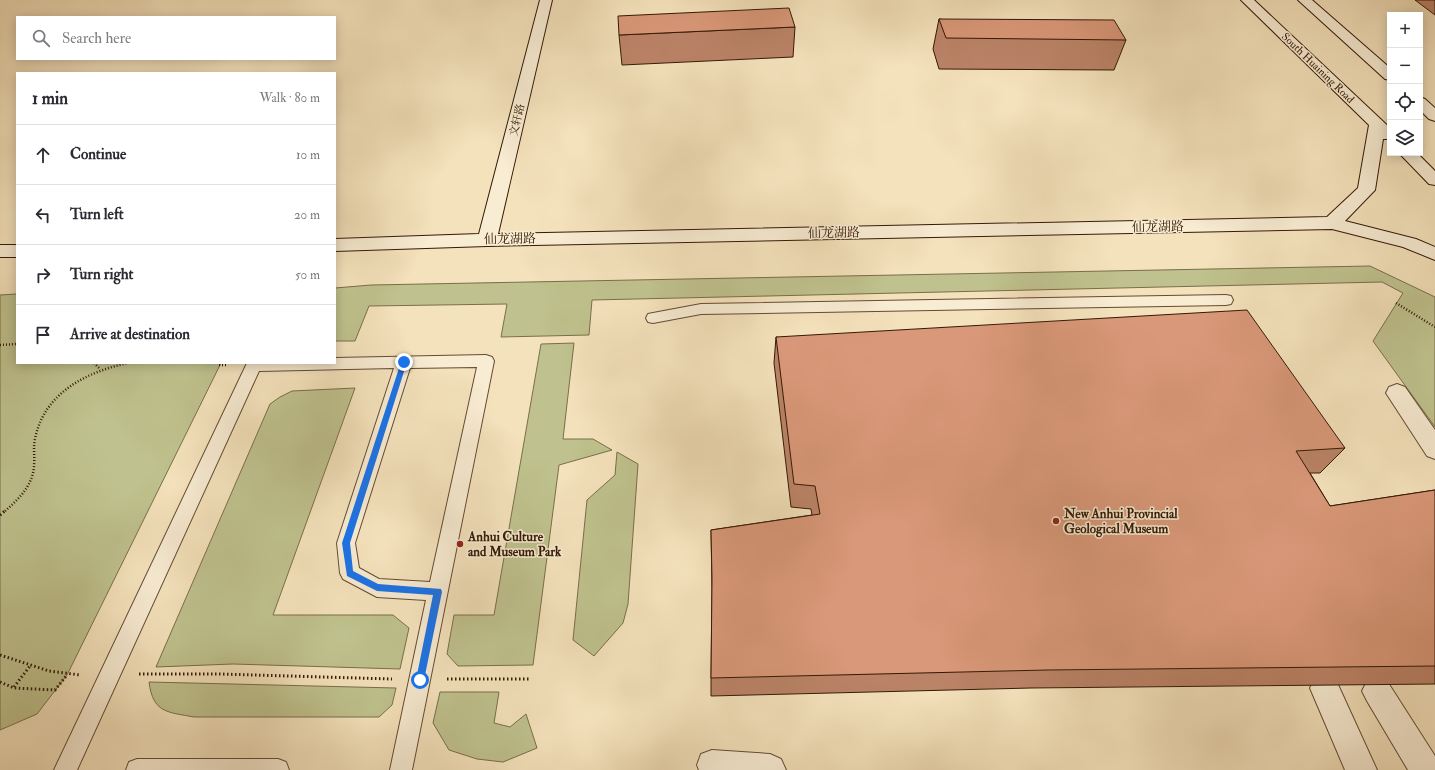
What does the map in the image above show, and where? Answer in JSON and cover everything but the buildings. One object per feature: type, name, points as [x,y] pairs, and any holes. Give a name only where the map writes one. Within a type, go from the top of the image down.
[{"type":"street","name":"文轩路","points":[[487,240],[546,0]]},
{"type":"street","name":"South Huaining Road","points":[[1247,0],[1384,131]]},
{"type":"street","points":[[1304,0],[1387,73]]},
{"type":"street","points":[[1423,105],[1435,116]]},
{"type":"street","points":[[1332,223],[1366,190],[1384,131]]},
{"type":"street","points":[[1410,156],[1435,180]]},
{"type":"street","name":"仙龙湖路","points":[[336,245],[487,240],[1332,223],[1409,243],[1435,254]]},
{"type":"street","points":[[0,251],[16,251]]},
{"type":"street","points":[[1397,393],[1435,449]]},
{"type":"street","points":[[1325,688],[1361,770]]},
{"type":"street","points":[[1377,691],[1426,770]]},
{"type":"street","points":[[712,765],[770,770]]},
{"type":"lane","points":[[654,318],[701,309],[1226,300]]},
{"type":"lane","points":[[336,363],[486,361],[401,770]]},
{"type":"lane","points":[[404,362],[346,543],[350,573],[377,588],[438,592]]},
{"type":"lane","points":[[65,770],[255,364]]},
{"type":"lane","points":[[137,770],[278,770]]},
{"type":"path","points":[[1396,303],[1435,327]]},
{"type":"path","points":[[0,345],[16,344]]},
{"type":"path","points":[[95,364],[100,369]]},
{"type":"path","points":[[0,515],[22,493],[32,479],[35,438],[41,420],[51,402],[68,386],[90,373],[109,366],[122,364]]},
{"type":"path","points":[[0,655],[30,666],[67,675],[219,674],[420,680],[531,679]]},
{"type":"path","points":[[14,688],[30,666]]},
{"type":"path","points":[[0,682],[14,688],[55,690],[67,675]]},
{"type":"green space","points":[[1370,266],[1435,297],[1435,427],[1373,341],[1403,293],[1382,282],[592,300],[589,335],[501,337],[507,304],[369,306],[355,341],[336,341],[336,288],[371,285]]},
{"type":"green space","points":[[16,294],[16,364],[221,364],[67,675],[37,714],[0,730],[0,295]]},
{"type":"green space","points":[[574,343],[563,439],[593,439],[612,450],[559,465],[533,665],[458,666],[447,654],[454,615],[494,615],[541,344]]},
{"type":"green space","points":[[355,388],[273,615],[393,615],[409,628],[400,669],[233,664],[156,667],[270,404],[292,391]]},
{"type":"green space","points":[[617,452],[638,464],[628,604],[623,623],[594,656],[573,640],[587,500],[615,475]]},
{"type":"green space","points":[[149,682],[396,688],[392,705],[379,717],[194,717],[176,714],[163,709],[154,700]]},
{"type":"green space","points":[[440,692],[499,692],[494,723],[510,727],[526,714],[537,748],[503,762],[477,759],[449,750],[433,723]]},
{"type":"place","name":"New Anhui Provincial Geological Museum","points":[[1056,521]]},
{"type":"place","name":"Anhui Culture and Museum Park","points":[[460,544]]},
{"type":"route","points":[[404,362],[346,543],[350,573],[377,588],[438,592],[420,680]]}]
